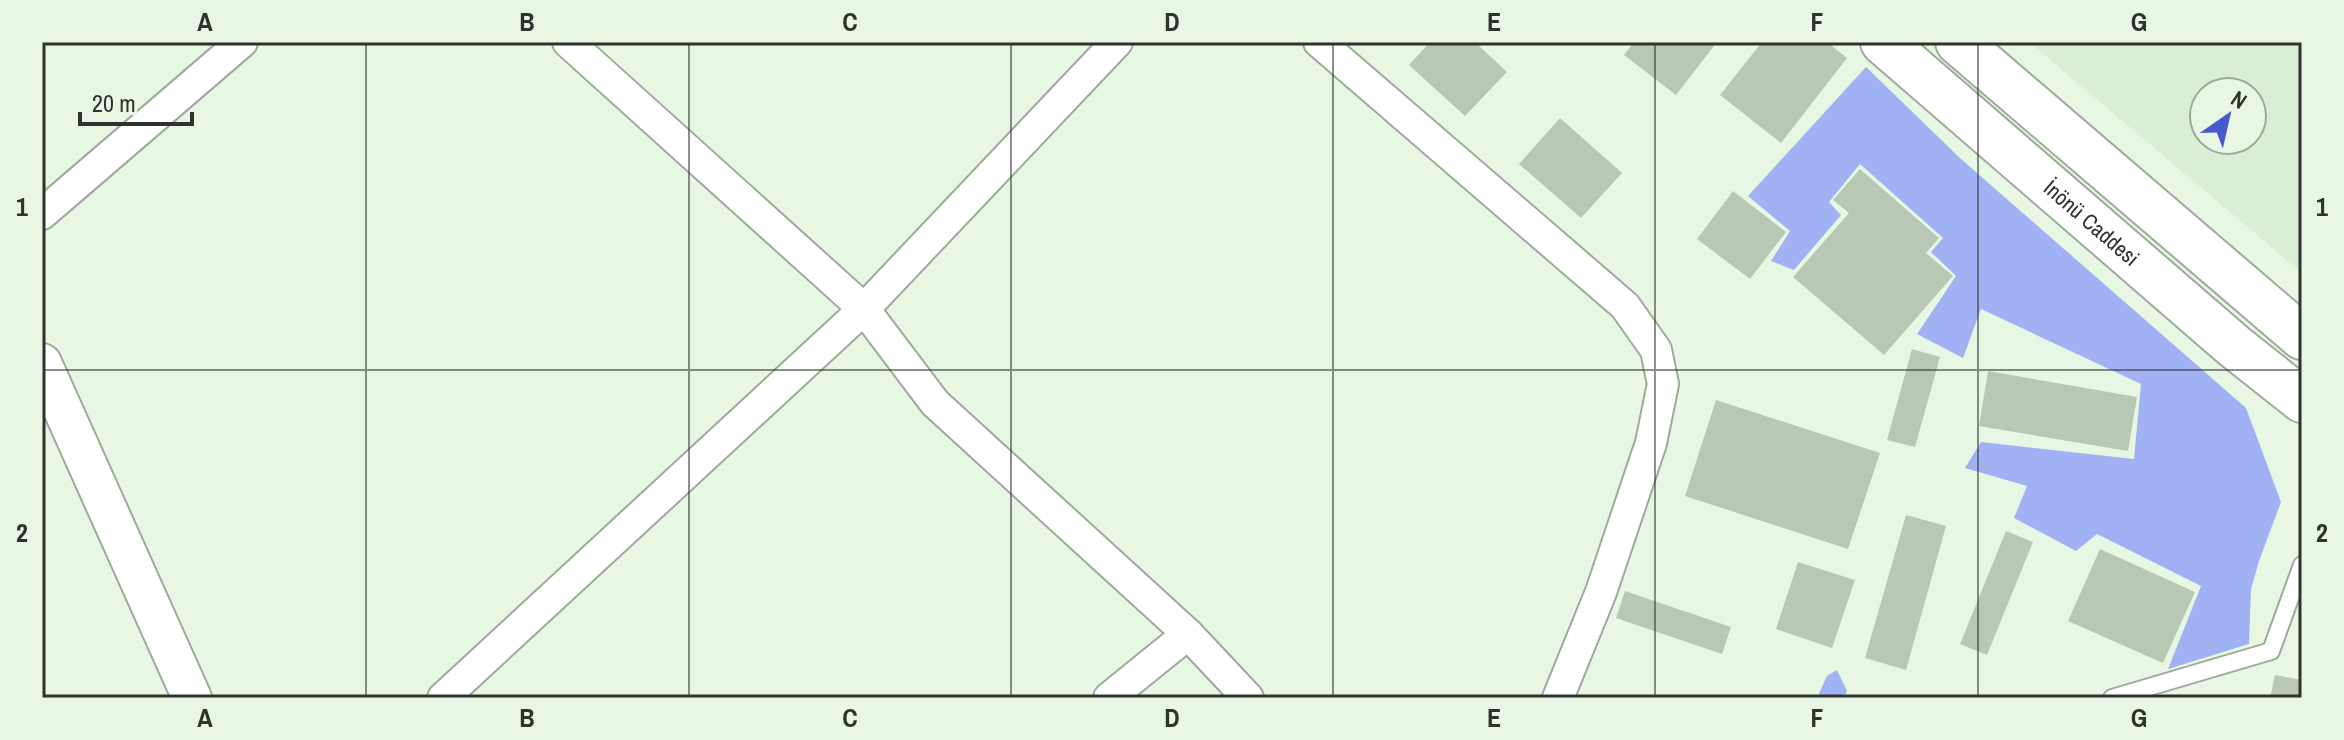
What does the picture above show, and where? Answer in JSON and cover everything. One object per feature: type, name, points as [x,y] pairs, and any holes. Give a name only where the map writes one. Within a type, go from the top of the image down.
[{"type":"main road","name":"İnönü Caddesi","points":[[1883,42],[2234,346],[2302,400]]},
{"type":"main road","points":[[1958,42],[2302,337]]},
{"type":"street","points":[[42,214],[242,42]]},
{"type":"street","points":[[568,42],[864,309],[935,403],[1188,634],[1248,698]]},
{"type":"street","points":[[443,698],[864,309],[1117,42]]},
{"type":"street","points":[[1319,42],[1625,306],[1656,350],[1663,384],[1651,443],[1601,592],[1558,698]]},
{"type":"street","points":[[42,363],[192,698]]},
{"type":"street","points":[[1109,698],[1188,634]]},
{"type":"lane","points":[[2112,698],[2271,651],[2302,565]]},
{"type":"shaded area","points":[[2029,42],[2302,42],[2302,273]]},
{"type":"shaded area","points":[[1866,67],[1961,159],[2246,408],[2281,502],[2251,589],[2249,644],[2168,669],[2201,586],[2097,534],[2076,551],[2014,518],[2027,486],[1965,468],[1981,442],[2134,459],[2141,384],[1981,309],[1963,358],[1917,334],[1956,276],[1931,252],[1943,238],[1860,164],[1829,202],[1841,215],[1794,270],[1771,261],[1790,231],[1748,196]]},
{"type":"shaded area","points":[[1837,670],[1847,691],[1844,698],[1817,698],[1827,676]]},
{"type":"building","points":[[1430,42],[1475,42],[1507,72],[1465,116],[1409,65]]},
{"type":"building","points":[[1634,42],[1717,42],[1676,95],[1624,55]]},
{"type":"building","points":[[1762,42],[1827,42],[1847,58],[1781,143],[1720,95]]},
{"type":"building","points":[[1560,118],[1622,173],[1581,218],[1519,164]]},
{"type":"building","points":[[1860,169],[1939,238],[1926,253],[1953,276],[1884,355],[1793,277],[1849,213],[1833,200]]},
{"type":"building","points":[[1733,191],[1786,232],[1750,279],[1697,239]]},
{"type":"building","points":[[1912,349],[1940,357],[1915,447],[1887,440]]},
{"type":"building","points":[[1988,371],[2137,397],[2128,451],[1979,426]]},
{"type":"building","points":[[1716,400],[1880,453],[1848,549],[1685,496]]},
{"type":"building","points":[[1906,515],[1946,526],[1906,670],[1865,658]]},
{"type":"building","points":[[2006,531],[2033,542],[1987,655],[1960,644]]},
{"type":"building","points":[[2100,549],[2195,592],[2163,663],[2068,621]]},
{"type":"building","points":[[1798,562],[1855,580],[1832,648],[1776,629]]},
{"type":"building","points":[[1625,591],[1731,627],[1722,654],[1616,618]]},
{"type":"building","points":[[2275,675],[2302,680],[2302,698],[2270,698]]}]
